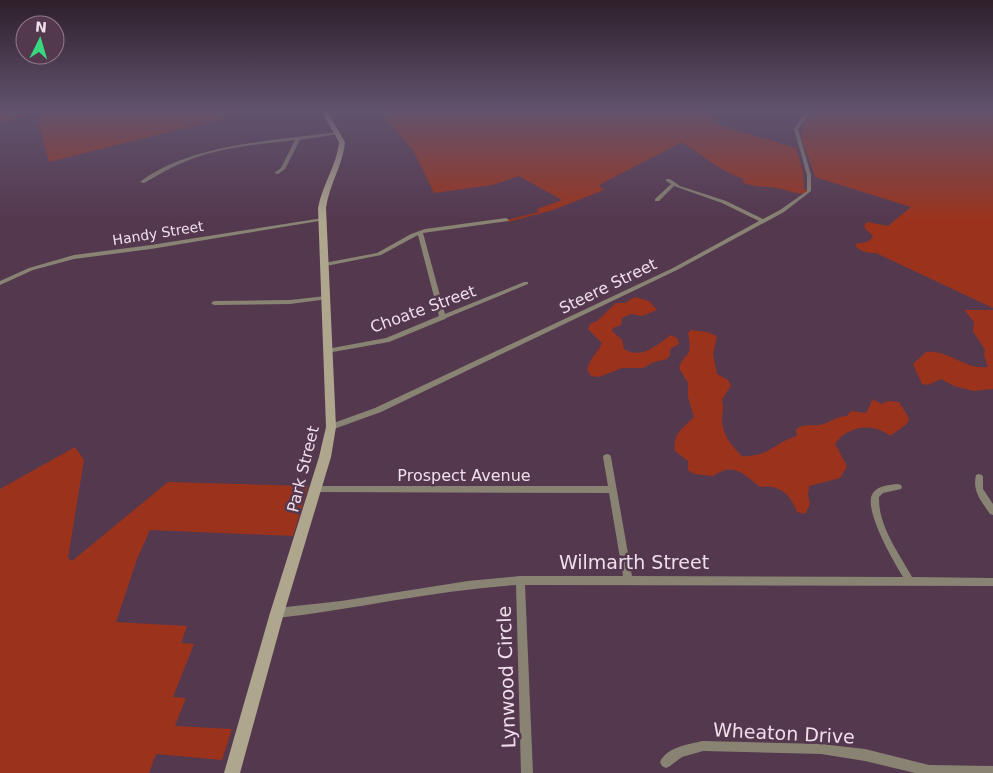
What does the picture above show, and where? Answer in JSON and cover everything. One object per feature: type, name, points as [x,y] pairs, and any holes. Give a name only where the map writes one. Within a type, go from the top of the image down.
[{"type":"main road","name":"Park Street","points":[[232,773],[277,613],[325,458],[331,427],[323,220],[325,190],[342,147]]},
{"type":"street","points":[[142,182],[190,158],[252,147]]},
{"type":"street","points":[[276,173],[283,169],[294,147]]},
{"type":"street","name":"Steere Street","points":[[331,427],[378,410],[542,333],[688,262],[796,202],[810,191],[809,175],[800,147]]},
{"type":"street","points":[[668,180],[673,185],[718,199],[763,221]]},
{"type":"street","points":[[657,200],[673,185]]},
{"type":"street","name":"Handy Street","points":[[0,282],[31,269],[74,256],[151,248],[323,220]]},
{"type":"street","points":[[326,264],[379,254],[420,233],[506,220]]},
{"type":"street","points":[[420,233],[443,318]]},
{"type":"street","name":"Choate Street","points":[[327,351],[387,340],[526,283]]},
{"type":"street","points":[[214,303],[290,302],[326,298]]},
{"type":"street","points":[[607,457],[628,579]]},
{"type":"street","points":[[979,477],[979,490],[993,511]]},
{"type":"street","points":[[898,487],[881,490],[875,496],[874,503],[877,516],[910,582]]},
{"type":"street","name":"Prospect Avenue","points":[[315,489],[613,490]]},
{"type":"street","name":"Wilmarth Street","points":[[277,613],[344,605],[465,585],[520,580],[993,582]]},
{"type":"street","name":"Lynwood Circle","points":[[520,580],[527,773]]},
{"type":"street","name":"Wheaton Drive","points":[[666,762],[684,750],[703,746],[837,750],[930,771],[993,772]]},
{"type":"shaded area","points":[[45,147],[109,147],[49,162]]},
{"type":"shaded area","points":[[410,147],[672,147],[599,185],[604,190],[553,210],[508,222],[507,220],[539,212],[537,209],[562,200],[519,176],[493,185],[434,193]]},
{"type":"shaded area","points":[[689,147],[793,147],[796,148],[803,171],[804,188],[807,190],[805,194],[801,194],[777,188],[747,184],[742,182],[744,179],[720,168]]},
{"type":"shaded area","points":[[805,147],[993,147],[993,308],[876,253],[864,252],[858,249],[855,244],[867,242],[873,237],[864,226],[867,222],[888,226],[911,207],[815,177]]},
{"type":"shaded area","points":[[635,297],[649,301],[657,310],[642,316],[631,314],[622,318],[621,325],[613,328],[612,331],[622,340],[624,349],[630,352],[643,352],[671,335],[677,338],[679,344],[670,349],[670,355],[667,359],[654,362],[643,368],[622,368],[599,377],[591,376],[587,369],[602,343],[588,329],[590,324],[597,321],[616,303],[625,303]]},
{"type":"shaded area","points":[[964,310],[993,310],[993,389],[974,391],[954,386],[941,379],[928,385],[922,384],[913,364],[926,352],[942,353],[972,366],[988,367],[984,355],[985,350],[973,331],[974,322]]},
{"type":"shaded area","points":[[691,330],[707,332],[717,336],[713,354],[717,374],[728,380],[731,385],[722,400],[724,431],[742,456],[758,455],[797,436],[796,430],[801,426],[824,424],[847,416],[851,411],[866,413],[873,399],[881,404],[888,401],[899,402],[909,418],[907,424],[890,436],[876,429],[861,428],[846,433],[840,438],[835,444],[847,466],[840,478],[809,486],[808,496],[810,504],[805,514],[797,512],[792,500],[784,492],[773,487],[760,487],[738,471],[727,470],[713,476],[694,474],[688,470],[688,461],[675,451],[675,440],[679,432],[694,417],[688,397],[688,383],[679,368],[689,351],[688,333]]},
{"type":"shaded area","points":[[75,447],[84,460],[68,558],[72,561],[168,482],[308,486],[293,536],[150,530],[137,559],[116,622],[187,626],[181,643],[194,644],[173,697],[186,698],[175,726],[232,729],[222,760],[156,754],[149,773],[0,773],[0,489]]}]
